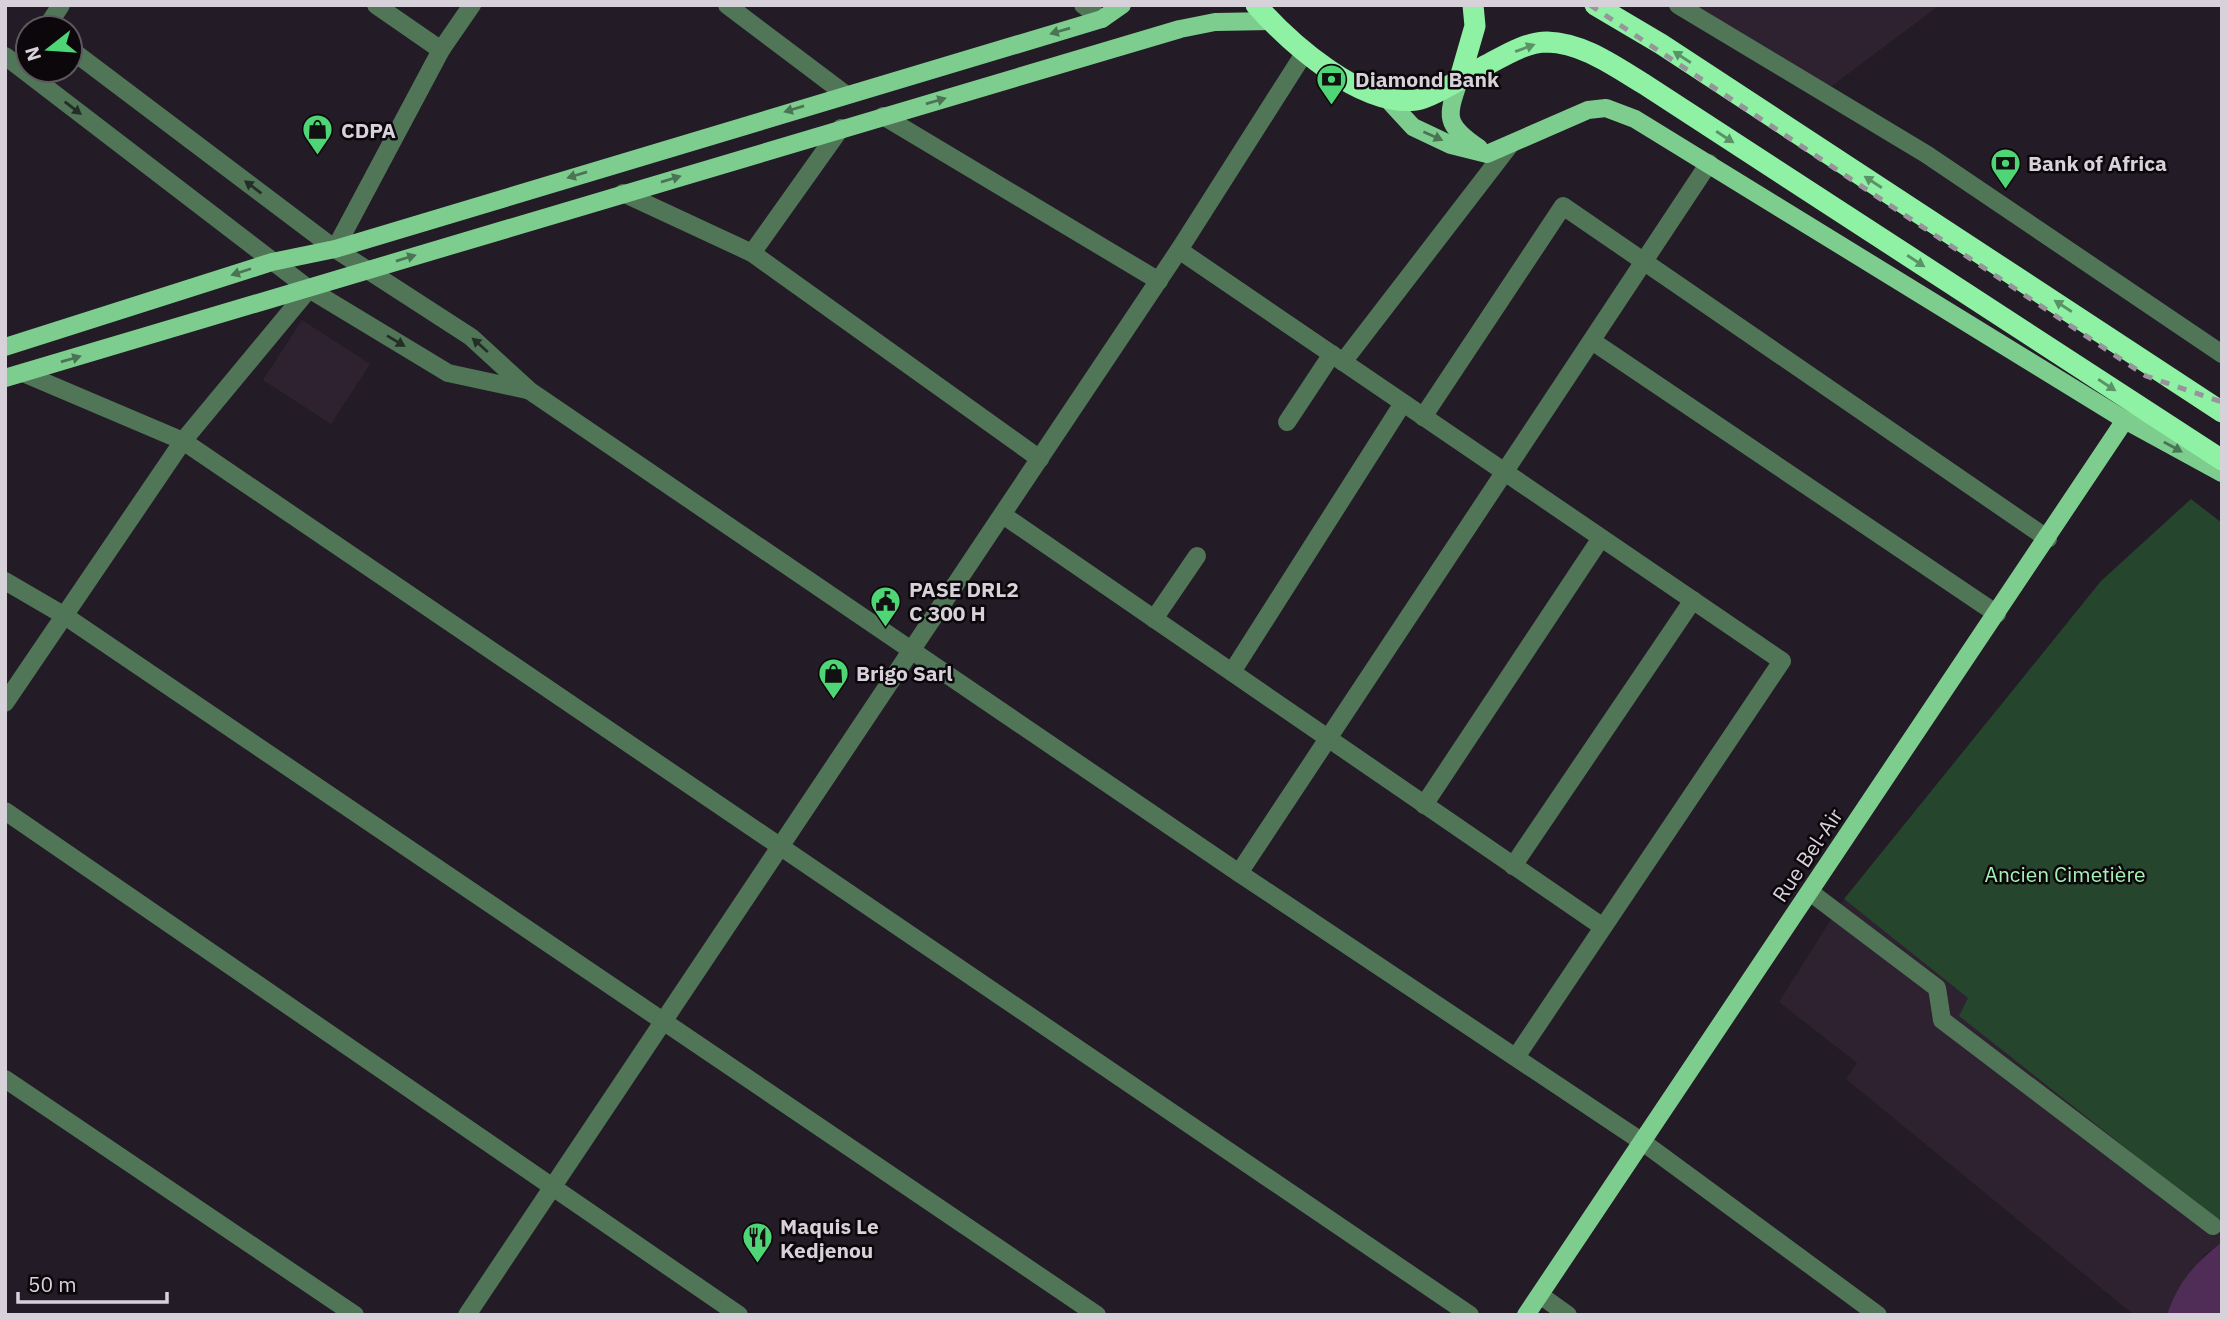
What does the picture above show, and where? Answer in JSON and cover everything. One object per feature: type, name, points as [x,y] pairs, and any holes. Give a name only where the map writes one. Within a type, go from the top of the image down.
[{"type":"highway","points":[[1256,5],[1305,52],[1358,87],[1388,101],[1419,100],[1524,47],[1544,42],[1567,44],[1587,52],[1644,84],[2222,460]]},
{"type":"highway","points":[[1460,78],[1475,26],[1473,5]]},
{"type":"highway","points":[[1595,5],[1673,51],[2222,412]]},
{"type":"main road","points":[[5,347],[272,262],[335,248],[1102,19],[1122,5]]},
{"type":"main road","points":[[5,378],[1180,29],[1215,22],[1271,22]]},
{"type":"main road","points":[[1460,78],[1449,109],[1453,127],[1487,153]]},
{"type":"main road","points":[[1388,101],[1413,127],[1451,145],[1487,153],[1510,145],[1523,135],[1588,110],[1606,108],[1635,119],[2125,420],[2222,473]]},
{"type":"main road","name":"Rue Bel-Air","points":[[1526,1315],[1644,1143],[2125,420]]},
{"type":"street","points":[[376,5],[442,50]]},
{"type":"street","points":[[335,248],[442,50],[472,5]]},
{"type":"street","points":[[727,5],[845,94]]},
{"type":"street","points":[[1083,5],[1102,19]]},
{"type":"street","points":[[1678,5],[1926,154],[2222,354]]},
{"type":"street","points":[[467,1315],[1159,281],[1305,52]]},
{"type":"street","points":[[84,60],[335,248],[471,337],[530,391],[911,651],[1644,1143],[1878,1315]]},
{"type":"street","points":[[49,84],[309,289],[448,373],[530,391]]},
{"type":"street","points":[[883,116],[1159,281]]},
{"type":"street","points":[[752,253],[841,128]]},
{"type":"street","points":[[1287,422],[1510,145]]},
{"type":"street","points":[[1240,873],[1709,163]]},
{"type":"street","points":[[623,193],[752,253],[1040,459]]},
{"type":"street","points":[[1423,417],[1563,206],[2048,539]]},
{"type":"street","points":[[1179,250],[1782,661],[1516,1057]]},
{"type":"street","points":[[5,703],[183,441],[309,289]]},
{"type":"street","points":[[1592,341],[1997,614]]},
{"type":"street","points":[[23,373],[183,441],[1470,1315]]},
{"type":"street","points":[[1231,672],[1404,403]]},
{"type":"street","points":[[1003,515],[1602,927]]},
{"type":"street","points":[[1424,805],[1601,538]]},
{"type":"street","points":[[1154,619],[1197,556]]},
{"type":"street","points":[[5,580],[65,616],[1097,1315]]},
{"type":"street","points":[[1513,866],[1693,600]]},
{"type":"street","points":[[5,811],[739,1315]]},
{"type":"street","points":[[1810,892],[1937,988],[1942,1020],[2213,1226]]},
{"type":"street","points":[[5,1079],[355,1315]]},
{"type":"street","points":[[1540,1295],[1568,1315]]},
{"type":"shaded area","points":[[1693,5],[1940,5],[1825,91]]},
{"type":"shaded area","points":[[302,320],[370,364],[331,424],[263,380]]},
{"type":"shaded area","points":[[1844,899],[1969,998],[1960,1016],[2222,1224],[2222,1242],[2204,1255],[2167,1315],[2134,1315],[1846,1079],[1857,1063],[1779,1002]]},
{"type":"shaded area","points":[[2222,1242],[2222,1315],[2167,1315],[2188,1274]]},
{"type":"green space","name":"Ancien Cimetière","points":[[2191,499],[2222,523],[2222,1224],[1959,1016],[1968,998],[1844,899],[2101,581]]},
{"type":"railway","points":[[1590,5],[2146,376],[2222,402]]},
{"type":"place","name":"Diamond Bank","points":[[1332,106]]},
{"type":"place","name":"CDPA","points":[[318,157]]},
{"type":"place","name":"Bank of Africa","points":[[2005,190]]},
{"type":"place","name":"PASE DRL2 C 300 H","points":[[886,628]]},
{"type":"place","name":"Brigo Sarl","points":[[833,700]]},
{"type":"place","name":"Maquis Le Kedjenou","points":[[757,1265]]}]
